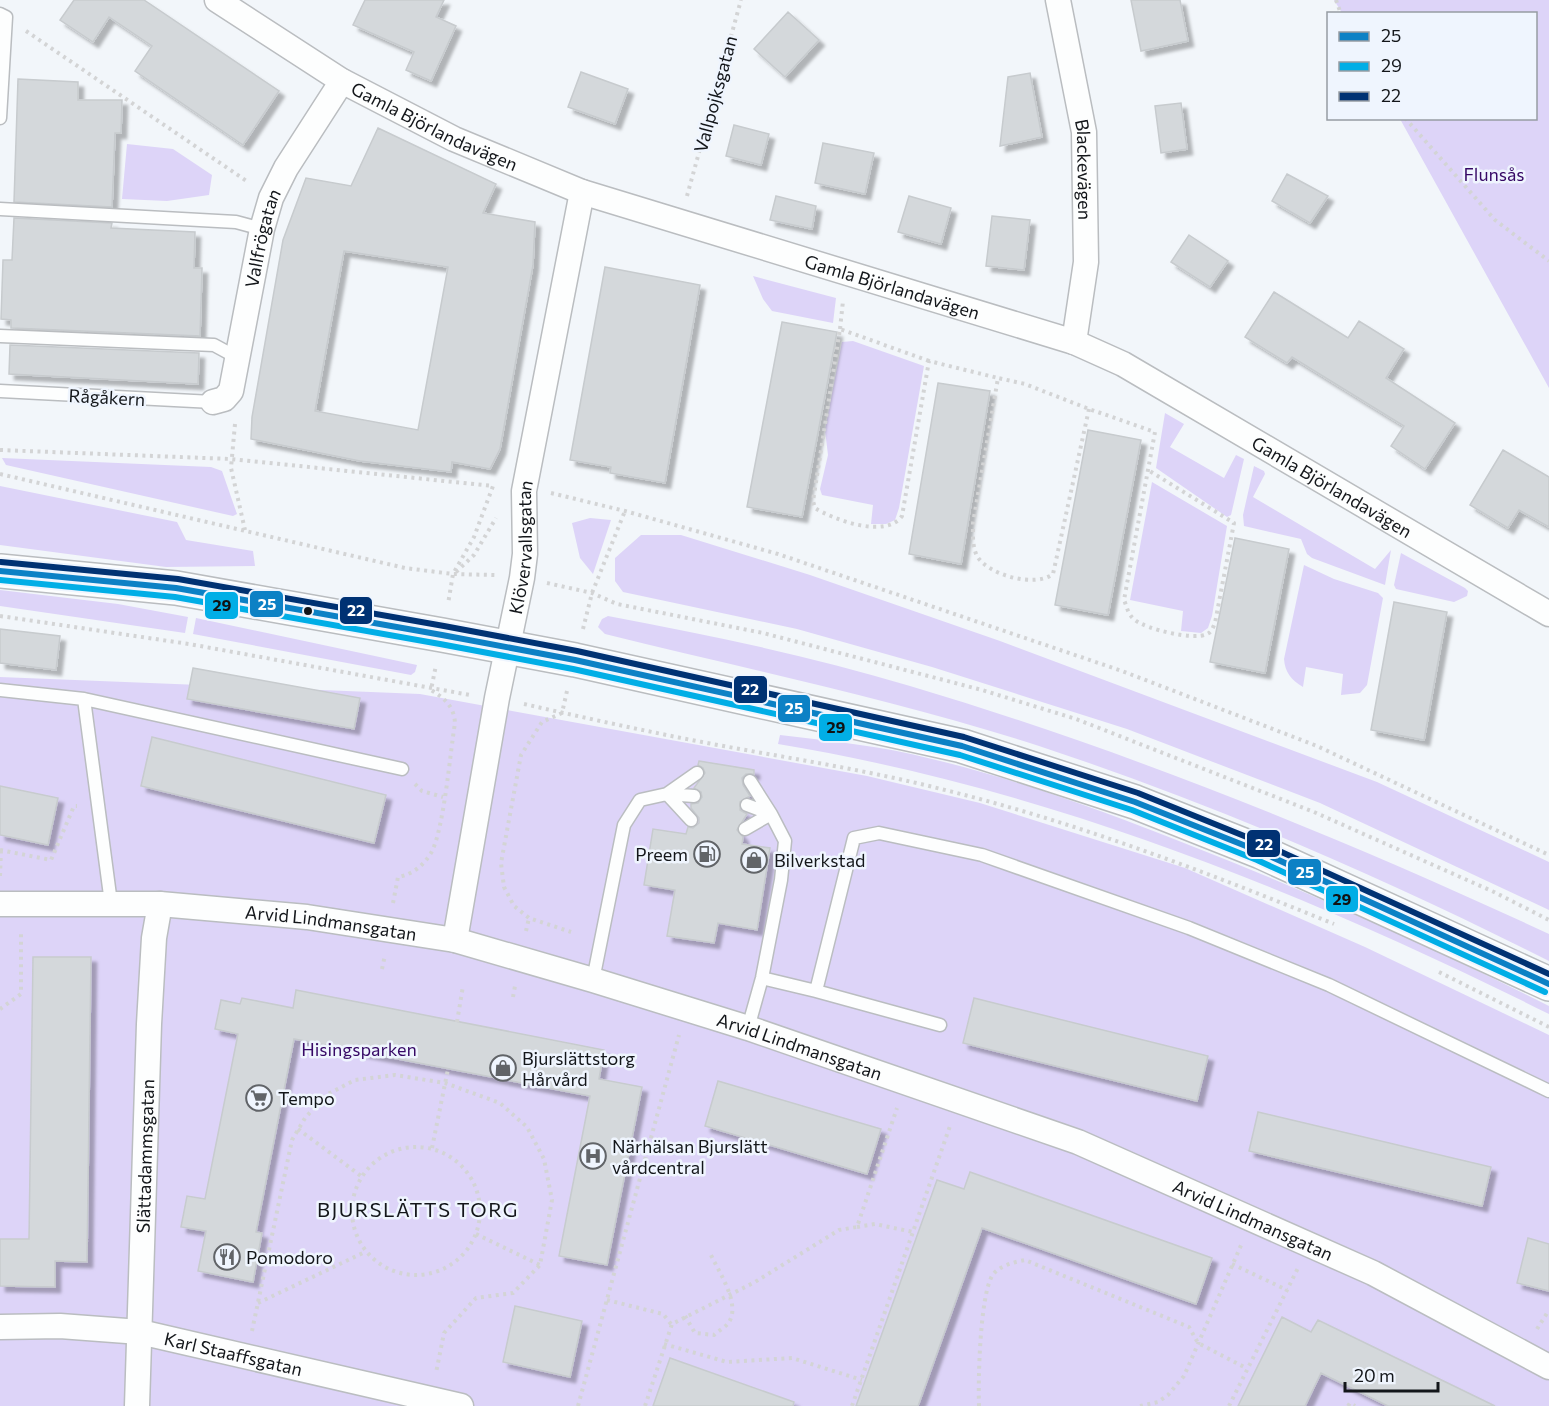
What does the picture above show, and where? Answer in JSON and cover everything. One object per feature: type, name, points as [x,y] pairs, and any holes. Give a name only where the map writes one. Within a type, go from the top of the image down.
[{"type":"street","name":"Gamla Björlandavägen","points":[[217,0],[342,81],[454,139],[582,192],[1074,342],[1123,364],[1549,614]]},
{"type":"street","name":"Blackevägen","points":[[1058,0],[1084,132],[1086,262],[1074,342]]},
{"type":"street","name":"Vallfrögatan","points":[[213,402],[224,399],[231,391],[262,229],[271,198],[286,168],[342,81]]},
{"type":"street","name":"Klövervallsgatan","points":[[455,940],[496,698],[525,554],[524,491],[582,192]]},
{"type":"street","points":[[0,571],[176,588],[575,660],[899,730],[962,746],[1070,779],[1135,802],[1261,852],[1549,984]]},
{"type":"street","name":"Arvid Lindmansgatan","points":[[0,904],[160,904],[308,917],[455,940],[593,980],[748,1028],[1100,1152],[1373,1274],[1549,1367]]},
{"type":"street","name":"Slättadammsgatan","points":[[137,1406],[149,1024],[154,938],[160,904]]},
{"type":"street","name":"Karl Staaffsgatan","points":[[0,1327],[60,1326],[140,1332],[461,1406]]},
{"type":"lane","points":[[0,118],[3,15]]},
{"type":"lane","points":[[0,209],[236,222],[262,229]]},
{"type":"lane","points":[[0,336],[214,345],[238,358]]},
{"type":"lane","name":"Rågåkern","points":[[0,391],[213,402]]},
{"type":"lane","points":[[0,690],[84,699],[402,769]]},
{"type":"lane","points":[[84,699],[111,903]]},
{"type":"lane","points":[[667,794],[697,773]]},
{"type":"lane","points":[[748,1028],[762,978],[781,880],[785,841],[750,782]]},
{"type":"lane","points":[[667,794],[691,820]]},
{"type":"lane","points":[[593,980],[624,825],[640,800],[667,794],[694,796]]},
{"type":"lane","points":[[747,805],[771,814]]},
{"type":"lane","points":[[745,829],[771,814]]},
{"type":"lane","points":[[816,991],[854,838],[879,833],[982,855],[1189,927],[1329,985],[1549,1091]]},
{"type":"lane","points":[[762,978],[940,1024]]},
{"type":"path","name":"Vallpojksgatan","points":[[689,189],[741,0]]},
{"type":"path","points":[[3,15],[271,198]]},
{"type":"path","points":[[1407,120],[1495,220],[1549,261]]},
{"type":"path","points":[[844,294],[814,484],[815,508],[823,513],[872,527],[888,527],[897,523],[904,506],[929,361]]},
{"type":"path","points":[[840,329],[929,361],[1025,384],[1089,410],[1155,432],[1124,600],[1128,612],[1135,621],[1173,634],[1205,636],[1215,623],[1234,523],[1148,470]]},
{"type":"path","points":[[998,378],[974,523],[973,543],[977,557],[994,570],[1020,580],[1039,580],[1053,574],[1089,410]]},
{"type":"path","points":[[0,450],[231,459],[493,486],[474,537],[453,574]]},
{"type":"path","points":[[231,459],[245,530]]},
{"type":"path","points":[[0,474],[405,568],[453,574],[474,555],[495,519],[524,491]]},
{"type":"path","points":[[551,493],[778,554],[1122,671],[1317,746],[1549,855]]},
{"type":"path","points":[[624,511],[592,593],[617,604],[764,633],[982,690],[1076,719],[1314,812],[1494,892],[1549,920]]},
{"type":"path","points":[[0,616],[189,644],[431,690],[496,698],[942,789],[1062,823],[1202,871],[1335,924]]},
{"type":"path","points":[[382,969],[398,877],[408,875],[419,868],[432,852],[443,797],[455,713],[445,699],[431,690]]},
{"type":"path","points":[[562,712],[542,723],[521,755],[501,863],[504,887],[514,906],[529,918],[571,932]]},
{"type":"path","points":[[402,769],[422,791],[443,797]]},
{"type":"path","points":[[0,880],[0,850],[51,860],[74,806],[99,802]]},
{"type":"path","points":[[0,1010],[21,994],[21,923]]},
{"type":"path","points":[[1438,972],[1549,1027]]},
{"type":"path","points":[[457,1022],[463,986]]},
{"type":"path","points":[[578,1406],[680,1034]]},
{"type":"path","points":[[432,1148],[448,1069]]},
{"type":"path","points":[[251,1333],[292,1140],[298,1129],[326,1095],[356,1080],[395,1076],[445,1083],[500,1103],[527,1127],[544,1159],[552,1200],[540,1266],[513,1293],[477,1298],[444,1333],[432,1398]]},
{"type":"path","points":[[857,1227],[904,1082]]},
{"type":"path","points":[[852,1406],[951,1123]]},
{"type":"path","points":[[298,1129],[361,1176]]},
{"type":"path","points":[[405,1147],[432,1148],[456,1160],[473,1181],[481,1208],[477,1234],[462,1257],[439,1272],[412,1276],[386,1270],[365,1252],[353,1228],[351,1201],[361,1176],[380,1157],[405,1147]]},
{"type":"path","points":[[645,1406],[672,1324],[789,1263],[839,1230],[875,1224],[913,1232]]},
{"type":"path","points":[[1140,1406],[1158,1402],[1177,1386],[1247,1232]]},
{"type":"path","points":[[477,1234],[540,1266]]},
{"type":"path","points":[[258,1303],[365,1252]]},
{"type":"path","points":[[685,1316],[695,1333],[714,1335],[729,1322],[733,1308],[710,1253]]},
{"type":"path","points":[[1229,1406],[1302,1259]]},
{"type":"path","points":[[979,1406],[984,1298],[993,1274],[1012,1262],[1025,1260],[1189,1327],[1198,1343],[1246,1368]]},
{"type":"path","points":[[1232,1264],[1287,1290]]},
{"type":"path","points":[[607,1300],[663,1314],[672,1324]]},
{"type":"path","points":[[664,1344],[727,1362],[792,1358],[862,1380]]},
{"type":"path","points":[[1348,1406],[1350,1403],[1355,1406]]},
{"type":"green space","name":"Flunsås","points":[[1334,0],[1549,0],[1549,388],[1401,120],[1537,120],[1537,12],[1341,12]]},
{"type":"green space","points":[[127,144],[173,149],[212,175],[209,195],[167,201],[122,199]]},
{"type":"green space","points":[[753,276],[836,298],[833,323],[772,311],[763,299]]},
{"type":"green space","points":[[853,341],[924,366],[899,508],[895,520],[886,524],[871,524],[873,505],[822,495],[820,489],[828,455],[825,430],[842,342]]},
{"type":"green space","points":[[1165,413],[1184,424],[1170,447],[1224,478],[1236,455],[1244,459],[1231,515],[1227,517],[1156,468]]},
{"type":"green space","points":[[2,458],[211,467],[222,471],[237,514],[233,516],[6,465]]},
{"type":"green space","points":[[1254,466],[1264,471],[1265,474],[1253,497],[1375,569],[1391,550],[1385,585],[1312,558],[1307,554],[1301,539],[1244,526],[1243,515]]},
{"type":"green space","points":[[1152,482],[1227,526],[1212,616],[1208,628],[1201,633],[1181,631],[1183,611],[1130,600]]},
{"type":"green space","points":[[0,486],[177,522],[186,540],[253,551],[255,566],[166,567],[0,545]]},
{"type":"green space","points":[[590,518],[611,520],[593,574],[580,558],[572,523]]},
{"type":"green space","points":[[641,535],[681,535],[810,575],[1000,641],[1377,782],[1549,862],[1549,910],[1320,803],[1127,729],[932,667],[797,629],[623,592],[615,581],[615,558]]},
{"type":"green space","points":[[1401,553],[1465,588],[1468,591],[1467,596],[1454,602],[1396,589],[1394,585]]},
{"type":"green space","points":[[1304,565],[1334,579],[1378,593],[1383,598],[1367,685],[1360,693],[1341,695],[1343,674],[1306,667],[1303,687],[1295,682],[1287,672],[1284,659]]},
{"type":"green space","points":[[0,590],[118,604],[188,617],[185,633],[0,606]]},
{"type":"green space","points":[[608,616],[760,647],[873,675],[992,711],[1154,768],[1314,830],[1549,934],[1549,961],[1487,930],[1298,844],[1105,768],[932,714],[605,634],[598,627],[602,619]]},
{"type":"green space","points":[[196,618],[417,665],[415,672],[411,675],[193,634]]},
{"type":"green space","name":"Hisingsparken","points":[[0,677],[420,694],[867,776],[980,803],[1185,868],[1365,947],[1549,1035],[1549,1406],[0,1406]]},
{"type":"green space","points":[[780,735],[856,744],[913,754],[965,767],[1094,809],[1235,863],[1371,921],[1549,1006],[1549,1014],[1363,927],[1174,850],[1077,817],[979,788],[879,764],[778,744]]},
{"type":"building","points":[[74,0],[144,0],[279,91],[243,145],[135,71],[152,46],[109,17],[93,42],[60,20]]},
{"type":"building","points":[[365,0],[444,0],[436,17],[456,26],[431,81],[406,70],[414,52],[353,25]]},
{"type":"building","points":[[1131,0],[1180,0],[1188,41],[1141,51]]},
{"type":"building","points":[[788,12],[819,40],[785,77],[754,49]]},
{"type":"building","points":[[581,72],[628,89],[615,124],[568,107]]},
{"type":"building","points":[[1030,73],[1042,137],[1000,146],[1008,77]]},
{"type":"building","points":[[18,79],[78,82],[78,100],[122,100],[121,133],[115,133],[112,207],[14,202]]},
{"type":"building","points":[[1181,103],[1187,149],[1161,153],[1155,106]]},
{"type":"building","points":[[734,125],[769,134],[761,165],[726,156]]},
{"type":"building","points":[[378,128],[496,184],[483,213],[535,222],[533,265],[500,449],[490,469],[452,462],[451,472],[360,461],[251,439],[252,417],[283,240],[306,178],[351,186]],"holes":[[[344,251],[448,267],[418,430],[315,411]]]},
{"type":"building","points":[[823,143],[874,153],[865,194],[815,183]]},
{"type":"building","points":[[1287,174],[1328,196],[1310,223],[1272,201]]},
{"type":"building","points":[[776,196],[816,206],[812,229],[770,220]]},
{"type":"building","points":[[909,196],[951,208],[941,244],[898,232]]},
{"type":"building","points":[[992,216],[1030,220],[1024,270],[986,266]]},
{"type":"building","points":[[14,218],[112,223],[111,228],[195,232],[194,268],[202,268],[200,336],[11,328],[11,320],[1,319],[3,260],[12,260]]},
{"type":"building","points":[[1189,235],[1228,261],[1210,287],[1171,262]]},
{"type":"building","points":[[605,267],[700,285],[665,483],[610,473],[611,467],[570,460]]},
{"type":"building","points":[[1274,292],[1348,338],[1359,321],[1404,349],[1386,378],[1455,423],[1425,469],[1391,446],[1404,426],[1292,357],[1287,363],[1245,337]]},
{"type":"building","points":[[782,322],[837,332],[802,517],[747,507]]},
{"type":"building","points":[[10,345],[199,353],[198,384],[9,374]]},
{"type":"building","points":[[938,383],[990,391],[961,564],[909,554]]},
{"type":"building","points":[[1088,430],[1141,440],[1108,615],[1055,605]]},
{"type":"building","points":[[1503,450],[1549,477],[1549,527],[1519,510],[1508,528],[1470,505]]},
{"type":"building","points":[[1235,538],[1289,549],[1265,673],[1210,662]]},
{"type":"building","points":[[1394,602],[1447,612],[1424,740],[1371,730]]},
{"type":"building","points":[[0,629],[60,636],[56,670],[0,663]]},
{"type":"building","points":[[193,668],[360,698],[354,729],[187,699]]},
{"type":"building","points":[[152,737],[386,795],[374,843],[141,786]]},
{"type":"building","points":[[699,761],[754,770],[754,774],[746,774],[742,778],[743,785],[750,796],[740,802],[740,810],[747,814],[737,830],[743,837],[742,844],[770,848],[757,930],[718,923],[714,943],[667,936],[675,890],[644,885],[653,829],[686,834],[688,827],[693,828],[699,823],[699,818],[691,808],[691,804],[698,803],[702,797],[701,792],[694,788],[705,773],[698,765]]},
{"type":"building","points":[[0,786],[58,798],[48,845],[0,835]]},
{"type":"building","points":[[33,957],[91,957],[87,1262],[55,1261],[55,1287],[0,1286],[0,1239],[29,1239]]},
{"type":"building","points":[[296,990],[604,1050],[599,1079],[642,1087],[607,1265],[559,1256],[590,1096],[294,1039],[256,1232],[262,1233],[253,1282],[198,1271],[206,1231],[181,1227],[187,1196],[205,1199],[238,1034],[215,1029],[221,1000],[240,1004],[242,998],[293,1008]]},
{"type":"building","points":[[974,998],[1208,1056],[1197,1101],[963,1043]]},
{"type":"building","points":[[718,1081],[881,1129],[867,1174],[705,1126]]},
{"type":"building","points":[[1258,1112],[1491,1167],[1482,1206],[1249,1151]]},
{"type":"building","points":[[970,1172],[1212,1258],[1196,1304],[982,1228],[918,1406],[856,1406],[937,1180],[964,1189]]},
{"type":"building","points":[[1528,1238],[1549,1244],[1549,1291],[1517,1283]]},
{"type":"building","points":[[515,1306],[582,1321],[570,1377],[503,1362]]},
{"type":"building","points":[[1282,1317],[1311,1332],[1318,1320],[1495,1406],[1388,1406],[1321,1373],[1305,1406],[1238,1406]]},
{"type":"building","points":[[670,1358],[794,1402],[793,1406],[653,1406]]},
{"type":"transit line","name":"22","points":[[1,562],[178,579],[444,626],[577,651],[964,737],[1138,793],[1264,844],[1549,974]]},
{"type":"transit line","name":"25","points":[[0,571],[176,588],[442,635],[575,660],[962,746],[1135,802],[1261,852],[1549,984]]},
{"type":"transit line","name":"29","points":[[0,580],[175,597],[440,644],[573,669],[960,755],[1132,810],[1257,860],[1545,992]]},
{"type":"place","name":"Preem","points":[[707,854]]},
{"type":"place","name":"Bilverkstad","points":[[754,860]]},
{"type":"place","name":"Bjurslättstorg Hårvård","points":[[503,1068]]},
{"type":"place","name":"Tempo","points":[[259,1098]]},
{"type":"place","name":"Närhälsan Bjurslätt vårdcentral","points":[[593,1156]]},
{"type":"place","name":"Pomodoro","points":[[227,1257]]},
{"type":"district","name":"BJURSLÄTTS TORG","points":[[418,1209]]}]
